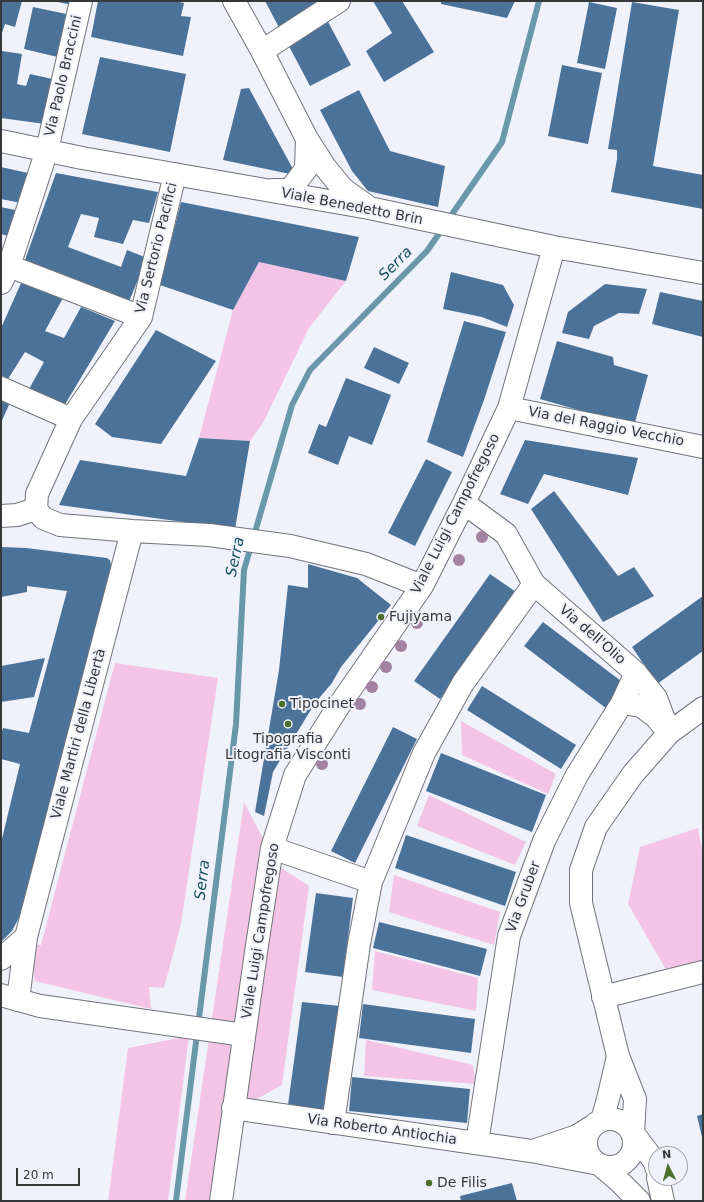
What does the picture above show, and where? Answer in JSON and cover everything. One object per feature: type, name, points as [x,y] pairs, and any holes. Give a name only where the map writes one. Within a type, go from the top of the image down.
[{"type":"street","name":"Via Paolo Braccini","points":[[5,275],[47,150],[81,1]]},
{"type":"street","points":[[234,1],[262,51],[307,139],[325,167],[343,189],[369,208]]},
{"type":"street","points":[[262,51],[339,1]]},
{"type":"street","points":[[266,191],[290,190],[306,169],[307,139]]},
{"type":"street","name":"Viale Benedetto Brin","points":[[1,141],[266,191],[369,208],[554,247],[703,272]]},
{"type":"street","name":"Via Sertorio Pacifici","points":[[36,509],[37,494],[71,420],[141,316],[175,174]]},
{"type":"street","name":"Viale Luigi Campofregoso","points":[[221,1201],[272,848],[295,775],[338,707],[422,586],[464,503],[509,408],[554,247]]},
{"type":"street","points":[[5,275],[141,316]]},
{"type":"street","points":[[1,388],[71,420]]},
{"type":"street","name":"Via del Raggio Vecchio","points":[[509,408],[703,447]]},
{"type":"street","name":"Via dell'Olio","points":[[464,503],[506,534],[534,584],[636,673],[656,698],[669,733]]},
{"type":"street","points":[[1,516],[17,515],[36,509],[43,518],[60,525],[209,535],[290,546],[366,564],[422,586]]},
{"type":"street","name":"Viale Martiri della Libertà","points":[[132,531],[10,998],[40,1006],[244,1034]]},
{"type":"street","points":[[333,1123],[359,944],[371,882],[427,746],[462,682],[534,584]]},
{"type":"street","name":"Via Gruber","points":[[477,1143],[509,936],[544,841],[577,775],[622,703],[636,673]]},
{"type":"street","points":[[622,703],[641,706],[654,716],[669,733]]},
{"type":"street","name":"Via Roberto Antiochia","points":[[234,1108],[532,1151],[599,1164],[606,1167],[621,1165],[627,1161],[632,1155],[635,1141],[633,1133],[635,1099],[618,1056],[603,997],[581,903],[580,870],[596,827],[633,774],[669,733],[703,708]]},
{"type":"street","points":[[272,848],[371,882]]},
{"type":"street","points":[[1,959],[26,937]]},
{"type":"street","points":[[603,997],[703,972]]},
{"type":"street","name":"Via Roberto Antiochia","points":[[618,1056],[608,1099],[597,1123],[588,1132],[586,1147],[593,1160],[620,1182],[639,1201]]},
{"type":"street","points":[[597,1123],[610,1118],[624,1122],[648,1153]]},
{"type":"street","name":"Via Roberto Antiochia","points":[[532,1151],[577,1136],[597,1123]]},
{"type":"street","points":[[660,1186],[663,1201]]},
{"type":"shaded area","points":[[259,262],[346,281],[309,328],[263,423],[250,441],[199,438],[233,310]]},
{"type":"shaded area","points":[[115,663],[218,678],[181,924],[164,988],[149,987],[151,1009],[35,981],[29,944],[41,945]]},
{"type":"shaded area","points":[[461,721],[556,774],[548,794],[462,755]]},
{"type":"shaded area","points":[[429,795],[526,842],[515,865],[417,826]]},
{"type":"shaded area","points":[[244,802],[277,865],[309,886],[282,1085],[239,1109],[229,1201],[185,1201]]},
{"type":"shaded area","points":[[698,828],[703,855],[703,964],[668,973],[628,904],[640,847]]},
{"type":"shaded area","points":[[394,875],[500,912],[494,945],[389,912]]},
{"type":"shaded area","points":[[375,951],[478,978],[476,1011],[372,990]]},
{"type":"shaded area","points":[[189,1036],[168,1201],[108,1201],[128,1048]]},
{"type":"shaded area","points":[[366,1040],[473,1065],[476,1084],[364,1076]]},
{"type":"building","points":[[1,1],[22,1],[15,27],[5,24],[1,36]]},
{"type":"building","points":[[53,1],[73,1],[72,5]]},
{"type":"building","points":[[98,1],[174,1],[184,3],[181,16],[191,17],[183,56],[91,37]]},
{"type":"building","points":[[265,1],[317,1],[351,65],[310,86]]},
{"type":"building","points":[[373,1],[402,1],[434,52],[384,82],[366,51],[392,33]]},
{"type":"building","points":[[441,1],[515,1],[507,18],[441,4]]},
{"type":"building","points":[[589,2],[617,8],[605,69],[577,63]]},
{"type":"building","points":[[632,2],[679,10],[653,166],[703,175],[703,209],[611,192],[617,159],[617,150],[608,149]]},
{"type":"building","points":[[33,7],[71,15],[62,58],[24,49]]},
{"type":"building","points":[[2,51],[22,54],[17,84],[26,86],[30,74],[57,80],[45,124],[1,118]]},
{"type":"building","points":[[100,57],[186,74],[170,152],[82,134]]},
{"type":"building","points":[[562,65],[602,73],[588,144],[548,136]]},
{"type":"building","points":[[249,88],[293,169],[290,174],[223,160],[241,89]]},
{"type":"building","points":[[359,90],[390,151],[445,166],[438,207],[368,191],[352,171],[320,110]]},
{"type":"building","points":[[1,167],[28,173],[21,203],[1,199]]},
{"type":"building","points":[[56,173],[158,192],[149,223],[133,220],[123,244],[94,237],[99,218],[81,214],[68,247],[121,267],[127,250],[147,258],[128,304],[25,260]]},
{"type":"building","points":[[181,202],[359,237],[346,281],[259,262],[233,310],[160,285]]},
{"type":"building","points":[[1,207],[15,210],[8,236],[1,234]]},
{"type":"building","points":[[451,272],[503,285],[514,305],[507,327],[482,317],[443,309]]},
{"type":"building","points":[[22,281],[63,298],[45,331],[64,338],[81,307],[115,321],[64,406],[29,389],[44,362],[25,352],[8,379],[1,375],[1,328]]},
{"type":"building","points":[[605,284],[647,289],[639,314],[619,313],[594,326],[589,339],[562,333],[568,312]]},
{"type":"building","points":[[660,292],[703,301],[703,337],[652,324]]},
{"type":"building","points":[[464,321],[506,332],[484,400],[463,457],[427,442]]},
{"type":"building","points":[[156,330],[216,361],[161,444],[112,437],[95,424]]},
{"type":"building","points":[[557,341],[613,357],[614,365],[648,375],[634,426],[540,399]]},
{"type":"building","points":[[374,347],[409,363],[399,384],[364,368]]},
{"type":"building","points":[[346,378],[391,395],[372,445],[349,436],[338,465],[308,453],[319,424],[326,427]]},
{"type":"building","points":[[1,393],[12,398],[1,423]]},
{"type":"building","points":[[199,438],[250,441],[235,529],[59,505],[80,460],[186,476]]},
{"type":"building","points":[[525,440],[638,458],[628,495],[544,474],[528,504],[500,494]]},
{"type":"building","points":[[426,459],[452,472],[415,546],[388,533]]},
{"type":"building","points":[[554,491],[618,576],[634,567],[654,596],[603,622],[531,509]]},
{"type":"building","points":[[1,547],[26,548],[107,558],[110,560],[111,566],[96,633],[22,912],[12,931],[1,942],[1,843],[20,764],[1,759],[1,735],[3,728],[29,733],[67,591],[27,586],[27,592],[1,597]]},
{"type":"building","points":[[308,564],[357,578],[391,605],[341,667],[332,683],[315,703],[273,772],[264,816],[255,812],[279,670],[288,585],[308,588]]},
{"type":"building","points":[[490,574],[516,592],[440,699],[414,681]]},
{"type":"building","points":[[703,596],[703,651],[657,684],[632,647]]},
{"type":"building","points":[[543,622],[625,684],[607,709],[524,646]]},
{"type":"building","points":[[45,658],[34,697],[1,702],[1,666]]},
{"type":"building","points":[[482,686],[576,745],[561,769],[467,710]]},
{"type":"building","points":[[393,727],[417,739],[355,863],[331,851]]},
{"type":"building","points":[[441,753],[546,795],[532,832],[426,791]]},
{"type":"building","points":[[406,835],[516,872],[505,906],[395,868]]},
{"type":"building","points":[[316,893],[353,898],[343,977],[305,972]]},
{"type":"building","points":[[379,922],[487,949],[480,976],[373,948]]},
{"type":"building","points":[[302,1002],[340,1006],[327,1110],[288,1105]]},
{"type":"building","points":[[363,1004],[475,1019],[471,1053],[359,1038]]},
{"type":"building","points":[[352,1077],[470,1089],[467,1123],[349,1111]]},
{"type":"building","points":[[703,1114],[703,1137],[702,1137],[697,1116]]},
{"type":"building","points":[[512,1183],[517,1201],[461,1201],[460,1196]]},
{"type":"waterway","name":"Serra","points":[[448,220],[502,142],[539,1]]},
{"type":"waterway","name":"Serra","points":[[176,1201],[236,724],[244,570],[292,405],[310,370],[427,251],[443,228]]},
{"type":"place","name":"Fujiyama","points":[[381,617]]},
{"type":"place","name":"Tipocinet","points":[[282,704]]},
{"type":"place","name":"Tipografia Litografia Visconti","points":[[288,724]]},
{"type":"place","name":"De Filis","points":[[429,1183]]}]
